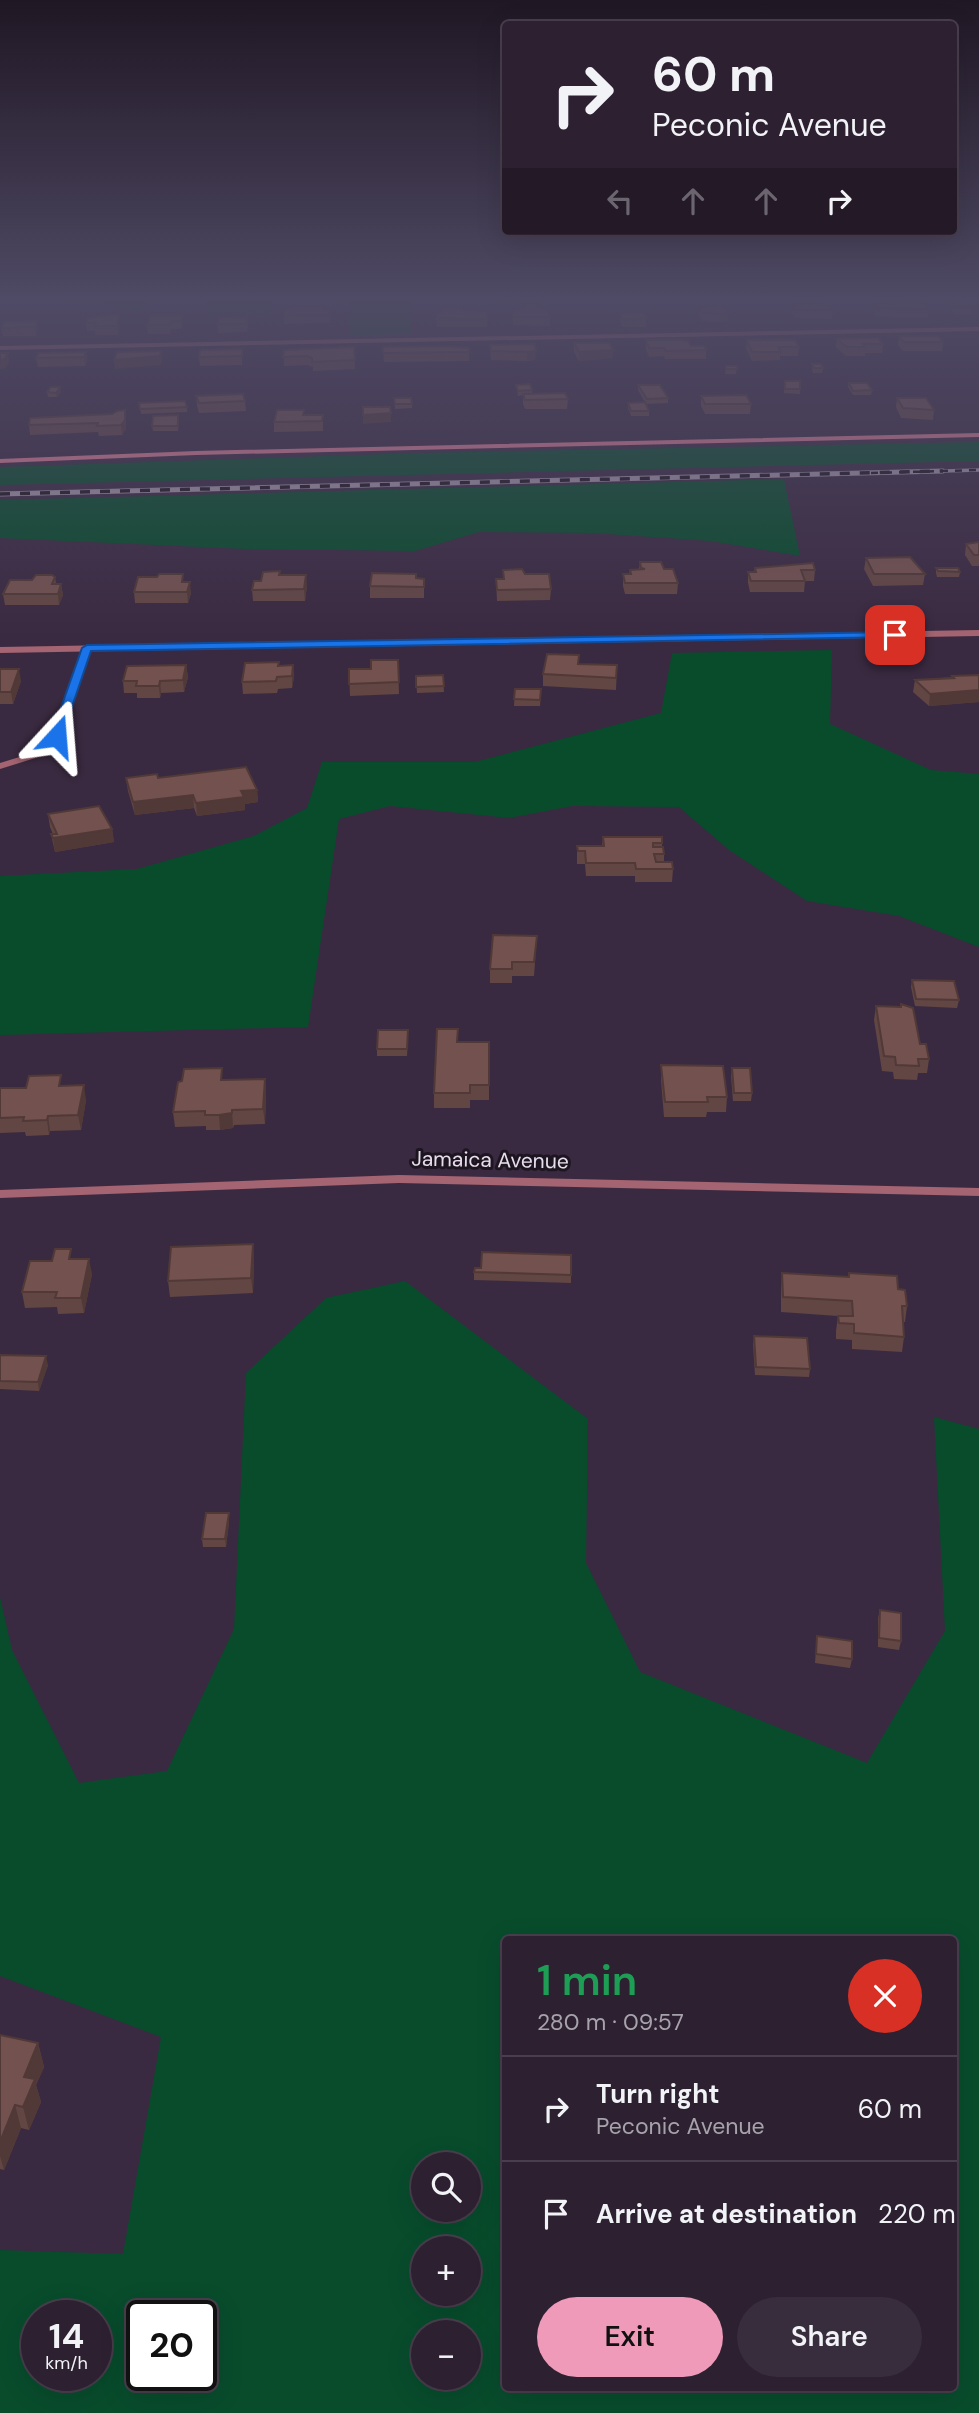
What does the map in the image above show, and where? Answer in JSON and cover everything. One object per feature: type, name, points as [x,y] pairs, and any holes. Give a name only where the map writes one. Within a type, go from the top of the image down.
[{"type":"street","points":[[0,456],[979,435]]},
{"type":"street","points":[[0,461],[122,455]]},
{"type":"street","points":[[0,650],[979,633]]},
{"type":"street","points":[[0,766],[17,763],[41,753],[57,736],[87,648]]},
{"type":"street","name":"Jamaica Avenue","points":[[0,1194],[399,1179],[979,1192]]},
{"type":"green space","points":[[979,442],[979,461],[0,485],[0,467],[418,453]]},
{"type":"green space","points":[[784,479],[800,556],[711,541],[592,533],[479,532],[415,551],[245,549],[0,538],[0,500]]},
{"type":"green space","points":[[832,650],[830,724],[931,770],[979,774],[979,947],[899,916],[807,901],[729,850],[679,807],[572,806],[509,818],[390,806],[339,819],[308,1027],[0,1035],[0,876],[137,869],[254,836],[307,808],[322,762],[475,762],[661,713],[672,653]]},
{"type":"green space","points":[[405,1281],[588,1419],[586,1563],[640,1672],[867,1763],[945,1631],[934,1417],[979,1429],[979,2413],[0,2413],[0,2250],[123,2254],[161,2037],[0,1976],[0,1597],[12,1650],[79,1783],[167,1771],[234,1629],[246,1373],[326,1298]]},
{"type":"building","points":[[125,412],[125,420],[121,425],[29,425],[30,418]]},
{"type":"building","points":[[277,412],[323,415],[322,421],[274,422]]},
{"type":"building","points":[[363,412],[391,413],[363,415]]},
{"type":"building","points":[[178,415],[178,426],[152,426],[153,416]]},
{"type":"building","points":[[979,542],[979,555],[974,555],[966,544]]},
{"type":"building","points":[[910,557],[925,574],[874,574],[866,558]]},
{"type":"building","points":[[640,562],[661,562],[664,569],[673,569],[678,583],[625,583],[623,574],[631,574],[630,570],[645,569],[641,568]]},
{"type":"building","points":[[813,563],[815,570],[801,570],[805,581],[751,581],[748,572],[756,572],[755,568]]},
{"type":"building","points":[[936,568],[958,568],[960,572],[938,571]]},
{"type":"building","points":[[522,569],[525,574],[549,574],[551,589],[497,590],[496,579],[504,579],[503,570]]},
{"type":"building","points":[[280,571],[279,575],[306,575],[304,589],[252,590],[254,581],[261,581],[263,572]]},
{"type":"building","points":[[372,573],[416,574],[416,578],[424,579],[424,587],[370,586]]},
{"type":"building","points":[[159,574],[183,574],[182,582],[190,582],[187,592],[134,592],[138,577],[157,577]]},
{"type":"building","points":[[36,575],[55,577],[52,584],[61,584],[58,594],[3,594],[10,580],[32,580]]},
{"type":"building","points":[[547,654],[579,655],[578,664],[617,665],[616,678],[543,674]]},
{"type":"building","points":[[371,660],[398,660],[399,682],[349,684],[349,669],[371,669]]},
{"type":"building","points":[[279,662],[278,666],[293,665],[292,676],[277,677],[276,681],[242,682],[245,663]]},
{"type":"building","points":[[186,665],[183,680],[160,681],[159,686],[136,686],[137,681],[123,681],[127,666]]},
{"type":"building","points":[[0,669],[19,669],[11,692],[0,692]]},
{"type":"building","points":[[443,675],[444,686],[416,687],[416,676]]},
{"type":"building","points":[[979,675],[979,690],[930,694],[915,680],[954,678],[952,676]]},
{"type":"building","points":[[515,689],[541,689],[540,700],[514,699]]},
{"type":"building","points":[[246,767],[257,790],[241,791],[244,797],[196,803],[193,795],[133,802],[126,778],[157,774],[158,778]]},
{"type":"building","points":[[99,806],[112,829],[53,838],[51,834],[57,834],[48,814]]},
{"type":"building","points":[[603,837],[662,837],[662,843],[653,843],[653,847],[663,847],[664,854],[654,854],[656,862],[672,862],[673,869],[636,869],[635,863],[586,863],[585,851],[578,851],[577,846],[604,846]]},
{"type":"building","points":[[493,935],[537,936],[534,962],[512,962],[512,969],[490,969]]},
{"type":"building","points":[[912,980],[954,981],[959,1000],[916,999]]},
{"type":"building","points":[[901,1004],[913,1008],[920,1044],[926,1044],[929,1059],[918,1059],[919,1066],[896,1065],[895,1057],[884,1056],[876,1006],[901,1007]]},
{"type":"building","points":[[437,1029],[458,1029],[457,1042],[489,1042],[489,1085],[470,1085],[470,1093],[434,1093]]},
{"type":"building","points":[[378,1030],[408,1030],[407,1049],[377,1049]]},
{"type":"building","points":[[661,1065],[723,1066],[727,1097],[707,1097],[708,1102],[665,1102]]},
{"type":"building","points":[[222,1068],[221,1080],[265,1079],[263,1109],[232,1110],[232,1113],[219,1115],[205,1115],[205,1111],[173,1112],[178,1082],[182,1081],[184,1069]]},
{"type":"building","points":[[732,1068],[750,1068],[752,1093],[734,1093]]},
{"type":"building","points":[[61,1075],[59,1086],[84,1085],[78,1115],[48,1116],[47,1120],[23,1121],[24,1117],[0,1118],[0,1088],[26,1088],[29,1076]]},
{"type":"building","points":[[253,1244],[251,1278],[168,1281],[171,1247]]},
{"type":"building","points":[[55,1249],[71,1249],[69,1259],[89,1259],[81,1298],[55,1298],[57,1292],[22,1292],[30,1261],[52,1261]]},
{"type":"building","points":[[482,1252],[571,1255],[571,1275],[474,1272],[475,1268],[481,1268]]},
{"type":"building","points":[[782,1273],[849,1277],[849,1273],[897,1276],[898,1289],[905,1290],[907,1306],[902,1306],[904,1337],[854,1333],[854,1324],[839,1323],[838,1316],[853,1316],[852,1301],[783,1297]]},
{"type":"building","points":[[754,1336],[807,1338],[810,1369],[756,1367]]},
{"type":"building","points":[[0,1355],[46,1356],[38,1382],[0,1381]]},
{"type":"building","points":[[206,1513],[229,1513],[225,1539],[202,1539]]},
{"type":"building","points":[[880,1610],[901,1613],[901,1641],[879,1638]]},
{"type":"building","points":[[817,1636],[852,1641],[852,1659],[816,1654]]},
{"type":"building","points":[[0,2035],[38,2043],[24,2077],[35,2079],[23,2107],[15,2105],[0,2142]]},
{"type":"railway","points":[[943,471],[979,470]]},
{"type":"railway","points":[[0,494],[943,471]]},
{"type":"railway","points":[[871,473],[943,471]]},
{"type":"route","points":[[57,736],[87,648],[895,635]]}]
